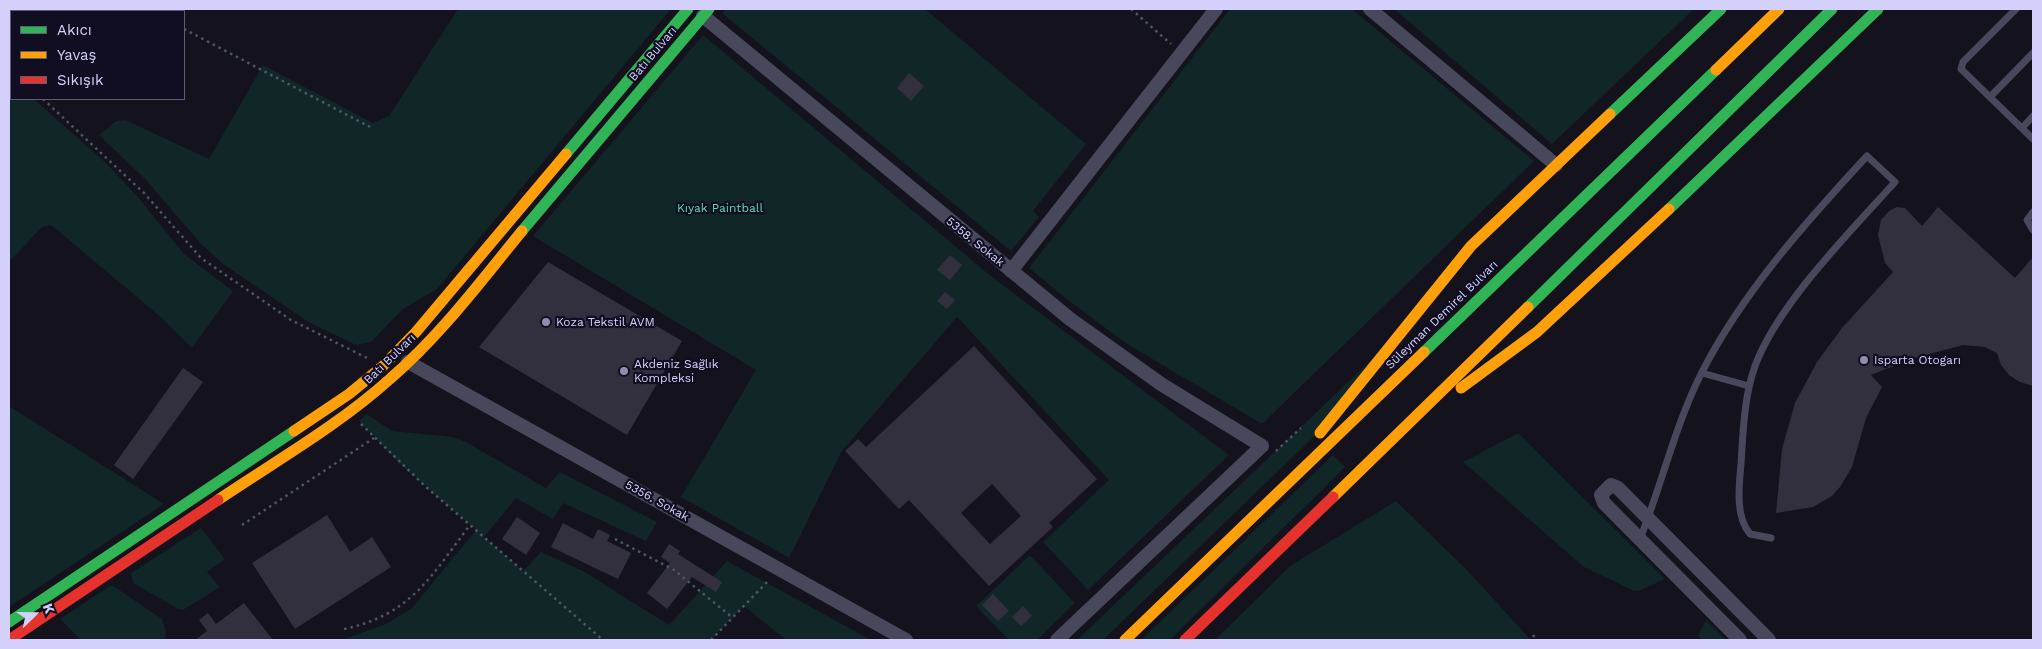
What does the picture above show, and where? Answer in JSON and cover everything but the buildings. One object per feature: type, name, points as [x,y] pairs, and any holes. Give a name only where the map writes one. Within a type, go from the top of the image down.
[{"type":"main road","name":"Batı Bulvarı","points":[[9,622],[349,394],[383,366],[428,319],[688,9]]},
{"type":"main road","points":[[1251,519],[1472,246],[1721,9]]},
{"type":"main road","name":"Süleyman Demirel Bulvarı","points":[[1125,640],[1779,9]]},
{"type":"main road","points":[[1185,640],[1701,139],[1832,9]]},
{"type":"main road","points":[[1398,432],[1468,384],[1544,325],[1603,273],[1878,9]]},
{"type":"main road","name":"Batı Bulvarı","points":[[9,640],[350,412],[372,395],[408,362],[453,314],[706,12]]},
{"type":"street","points":[[1012,271],[1216,9]]},
{"type":"street","points":[[1370,9],[1556,165]]},
{"type":"street","name":"5358. Sokak","points":[[706,12],[1012,271],[1114,352],[1262,446],[1057,640]]},
{"type":"street","name":"5356. Sokak","points":[[408,362],[906,640]]},
{"type":"street","points":[[1740,640],[1604,503],[1601,495],[1608,487],[1615,486],[1769,640]]},
{"type":"lane","points":[[2016,9],[1961,66],[1962,71],[2033,139]]},
{"type":"lane","points":[[1990,97],[2033,53]]},
{"type":"lane","points":[[2022,128],[2033,116]]},
{"type":"lane","points":[[1640,540],[1683,414],[1702,373],[1737,315],[1773,266],[1808,222],[1867,156],[1895,182],[1841,242],[1779,321],[1762,349],[1749,386],[1740,474],[1740,507],[1743,523],[1750,534],[1771,538]]},
{"type":"lane","points":[[2033,212],[2027,220],[2033,230]]},
{"type":"lane","points":[[1702,373],[1749,386]]},
{"type":"path","points":[[1131,9],[1181,54]]},
{"type":"path","points":[[185,30],[370,127]]},
{"type":"path","points":[[44,100],[144,193],[202,258],[291,320],[383,366]]},
{"type":"path","points":[[350,412],[399,463],[603,640]]},
{"type":"path","points":[[242,525],[374,437]]},
{"type":"path","points":[[344,629],[374,621],[414,597],[470,526]]},
{"type":"path","points":[[615,539],[674,570],[733,618]]},
{"type":"path","points":[[711,640],[780,569]]},
{"type":"path","points":[[1533,635],[1537,640]]},
{"type":"green space","points":[[458,9],[671,9],[437,289],[403,309],[371,342],[356,345],[310,323],[223,264],[201,244],[146,180],[99,135],[116,121],[125,120],[209,159],[263,65],[373,123],[389,116]]},
{"type":"green space","points":[[726,9],[925,9],[1086,144],[1033,211],[1039,217],[1011,251],[722,13]]},
{"type":"green space","points":[[1230,9],[1352,9],[1534,161],[1262,424],[1127,344],[1029,268]]},
{"type":"green space","points":[[1394,9],[1694,9],[1552,144]]},
{"type":"green space","name":"Kıyak Paintball","points":[[703,35],[992,277],[1229,455],[1088,590],[1043,542],[1109,480],[957,317],[842,451],[789,558],[681,497],[756,370],[533,236]]},
{"type":"green space","points":[[10,98],[10,100],[35,100],[107,164],[137,196],[184,254],[233,291],[192,348],[156,313],[51,225],[42,227],[9,262]]},
{"type":"green space","points":[[1406,327],[1326,425],[1103,640],[1077,640]]},
{"type":"green space","points":[[9,406],[164,504],[9,607]]},
{"type":"green space","points":[[367,414],[392,431],[453,437],[466,442],[546,488],[560,472],[657,522],[646,541],[563,503],[553,519],[516,498],[484,537],[523,571],[541,552],[583,571],[669,625],[727,561],[871,640],[786,640],[744,606],[711,640],[342,640],[386,624],[412,608],[476,530],[399,463],[359,421]]},
{"type":"green space","points":[[1518,433],[1665,579],[1641,590],[1634,591],[1584,567],[1463,462]]},
{"type":"green space","points":[[1333,455],[1345,467],[1170,640],[1141,640]]},
{"type":"green space","points":[[1396,501],[1467,570],[1531,640],[1215,640],[1290,566]]},
{"type":"green space","points":[[201,528],[225,559],[207,572],[220,587],[183,610],[133,583],[131,573]]},
{"type":"green space","points":[[1030,555],[1075,603],[1037,640],[1009,640],[976,606]]},
{"type":"green space","points":[[110,586],[115,587],[162,619],[166,632],[165,640],[81,640],[60,619]]},
{"type":"green space","points":[[1706,620],[1726,640],[1703,640],[1698,636]]},
{"type":"traffic: fast","points":[[566,154],[688,9]]},
{"type":"traffic: fast","points":[[522,231],[709,9]]},
{"type":"traffic: fast","points":[[1610,114],[1721,9]]},
{"type":"traffic: fast","points":[[1528,307],[1832,9]]},
{"type":"traffic: fast","points":[[1669,209],[1878,9]]},
{"type":"traffic: fast","points":[[1424,352],[1716,70]]},
{"type":"traffic: fast","points":[[9,622],[294,431]]},
{"type":"traffic: slow","points":[[1716,70],[1779,9]]},
{"type":"traffic: slow","points":[[1320,433],[1471,246],[1610,114]]},
{"type":"traffic: slow","points":[[294,431],[349,394],[383,366],[416,332],[566,154]]},
{"type":"traffic: slow","points":[[1461,388],[1537,332],[1669,209]]},
{"type":"traffic: slow","points":[[218,500],[329,427],[391,378],[443,326],[522,231]]},
{"type":"traffic: slow","points":[[1333,497],[1528,307]]},
{"type":"traffic: slow","points":[[1125,640],[1424,352]]},
{"type":"traffic: jam","points":[[1185,640],[1333,497]]},
{"type":"traffic: jam","points":[[9,640],[218,500]]},
{"type":"place","name":"Koza Tekstil AVM","points":[[546,322]]},
{"type":"place","name":"Isparta Otogarı","points":[[1864,360]]},
{"type":"place","name":"Akdeniz Sağlık Kompleksi","points":[[624,371]]}]
